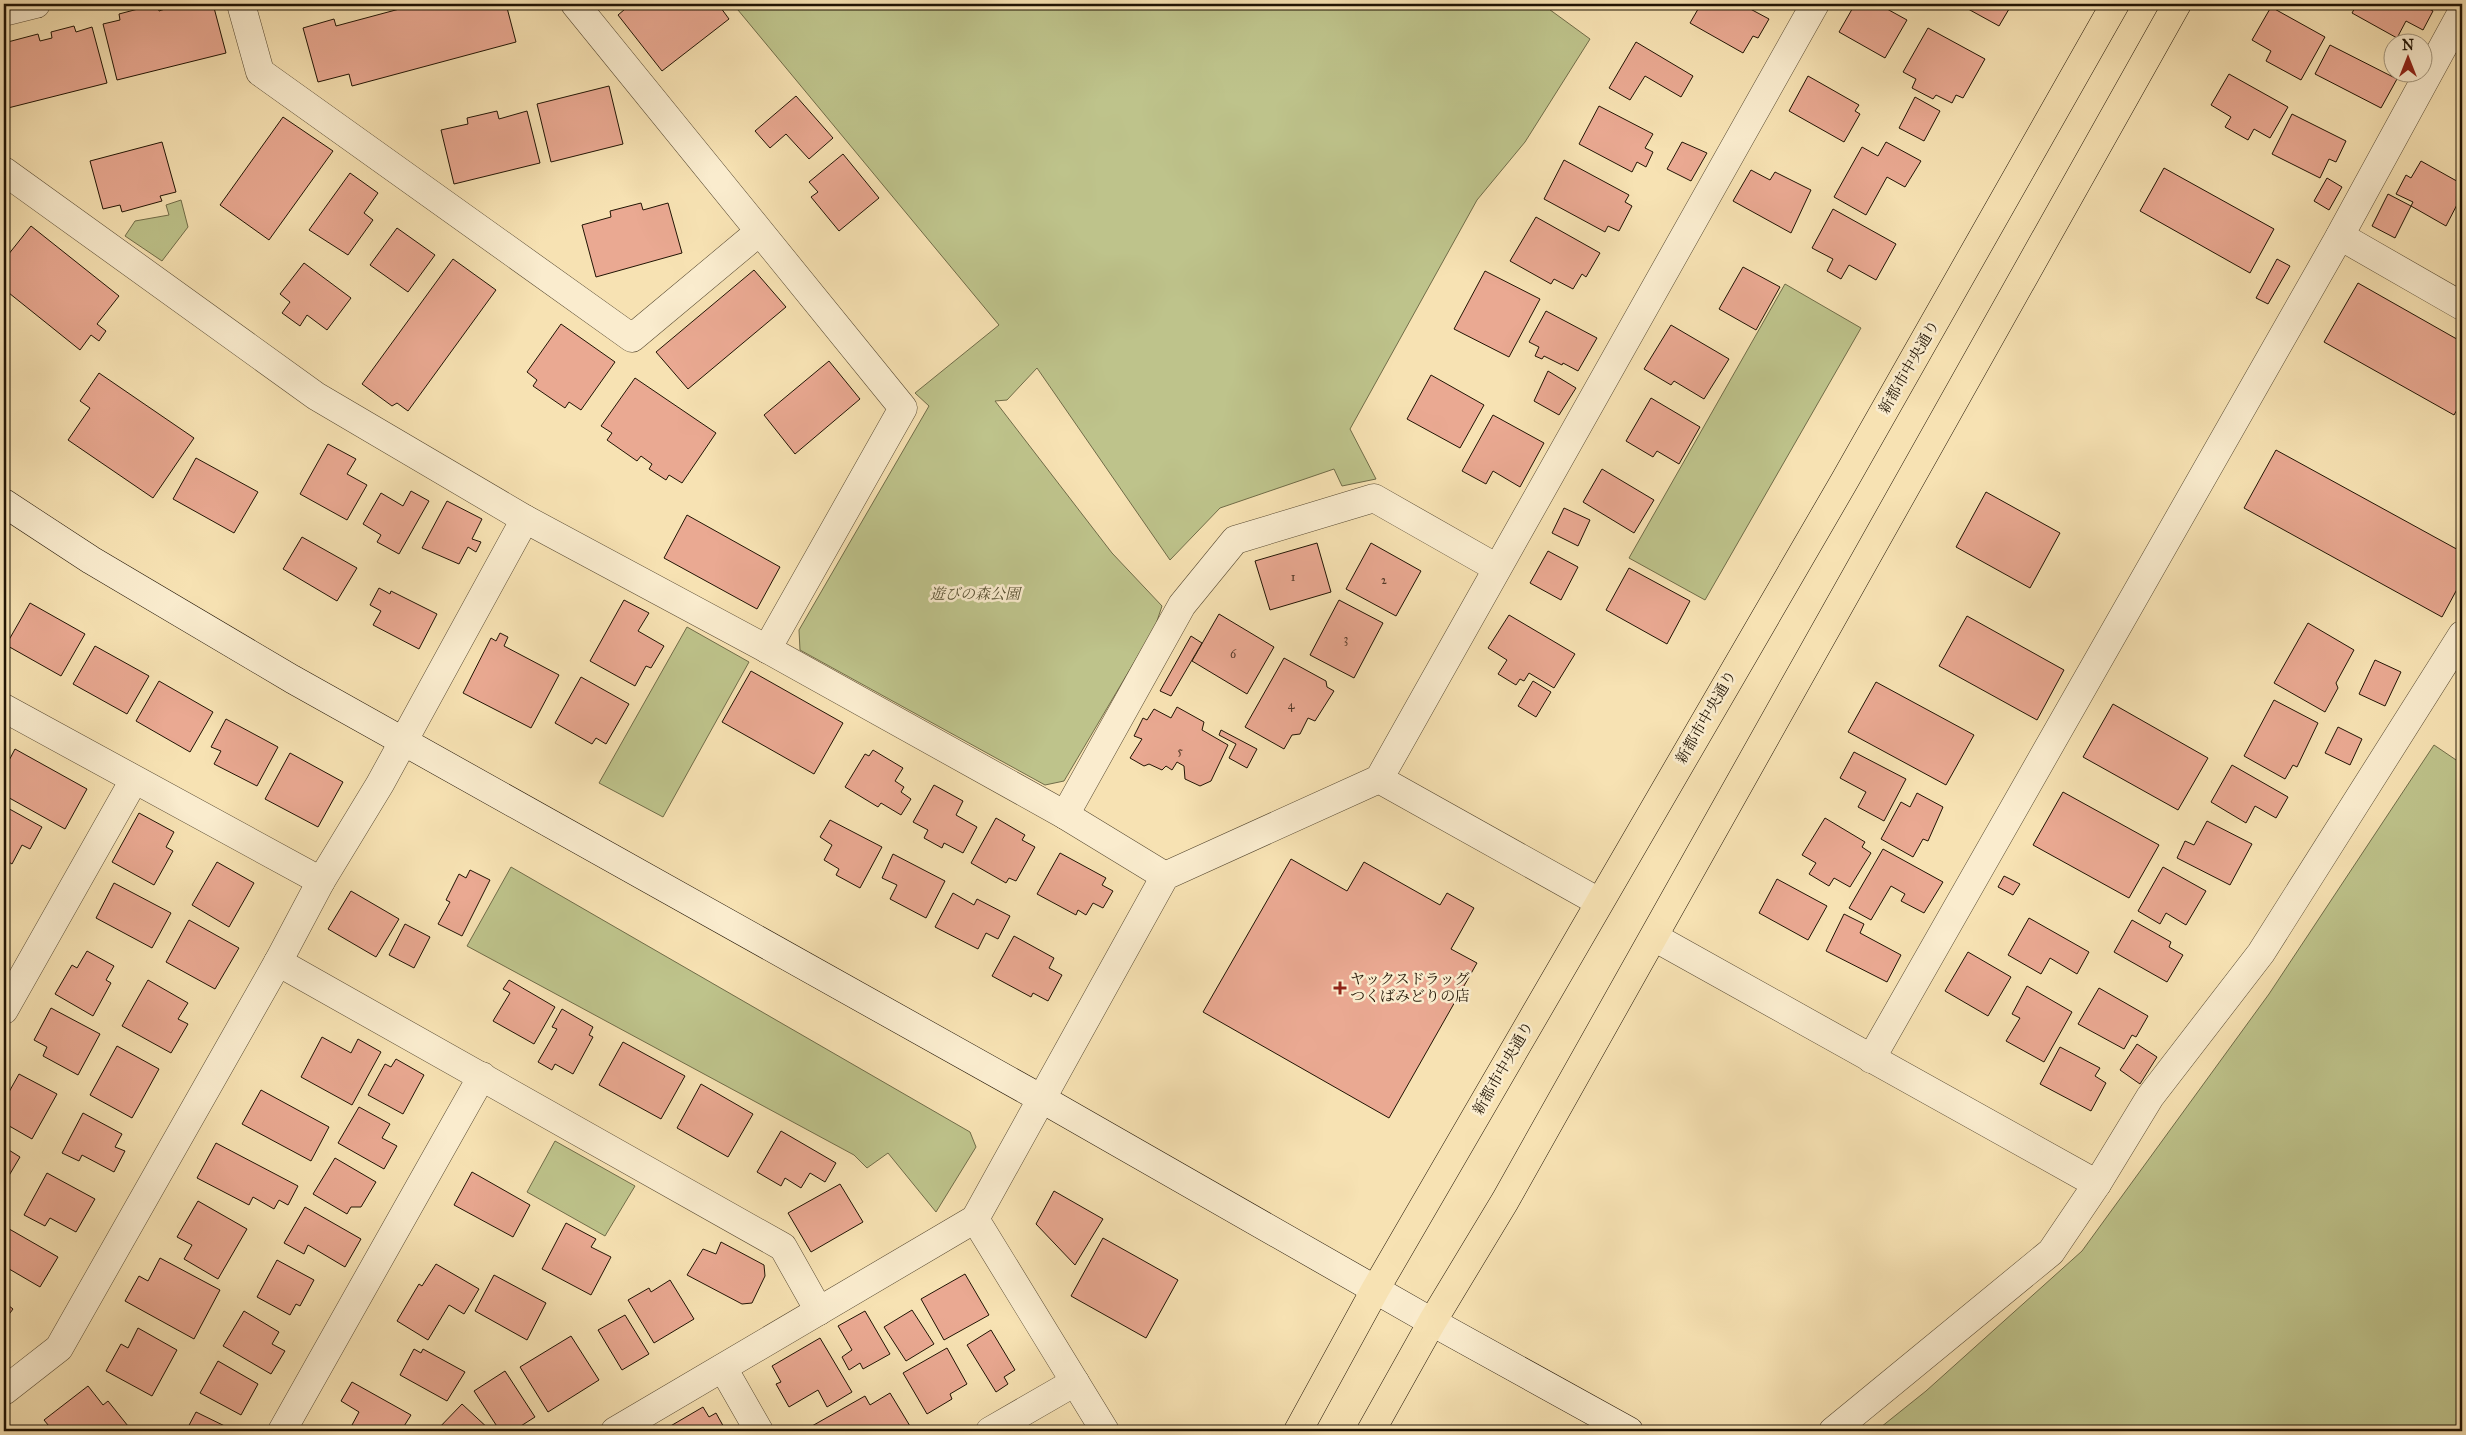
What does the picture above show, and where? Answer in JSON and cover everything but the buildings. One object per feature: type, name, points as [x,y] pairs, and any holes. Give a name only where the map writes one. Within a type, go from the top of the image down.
[{"type":"main road","name":"新都市中央通り","points":[[1298,1431],[1375,1290],[1845,480],[2115,4]]},
{"type":"main road","points":[[1372,1431],[1432,1322],[1505,1201],[1654,937],[2177,4]]},
{"type":"street","points":[[4,12],[36,4]]},
{"type":"street","points":[[241,4],[260,72],[632,338],[759,232]]},
{"type":"street","points":[[575,4],[903,408],[767,649]]},
{"type":"street","points":[[615,1431],[975,1219],[1165,876],[1380,779],[1815,4]]},
{"type":"street","points":[[1871,1058],[2340,236],[2462,12]]},
{"type":"street","points":[[4,171],[316,396],[525,519],[767,649],[1065,815],[1165,876]]},
{"type":"street","points":[[2340,236],[2462,306]]},
{"type":"street","points":[[1065,815],[1182,605],[1235,540],[1374,498],[1497,568]]},
{"type":"street","points":[[4,503],[91,560],[186,618],[1042,1099],[1375,1290],[1629,1431]]},
{"type":"street","points":[[4,1391],[59,1348],[278,962],[321,882],[380,784],[525,519]]},
{"type":"street","points":[[1833,1431],[2050,1252],[2097,1184],[2150,1097],[2261,952],[2462,635]]},
{"type":"street","points":[[4,708],[321,882]]},
{"type":"street","points":[[1380,779],[1599,902]]},
{"type":"street","points":[[4,1010],[134,780]]},
{"type":"street","points":[[1654,937],[2097,1184]]},
{"type":"street","points":[[278,962],[783,1248],[819,1311]]},
{"type":"street","points":[[282,1431],[482,1076]]},
{"type":"street","points":[[975,1219],[1105,1431]]},
{"type":"street","points":[[723,1368],[758,1431]]},
{"type":"street","points":[[990,1431],[1075,1382]]},
{"type":"green space","name":"遊びの森公園","points":[[733,4],[1542,4],[1590,39],[1525,142],[1477,200],[1350,429],[1376,479],[1342,486],[1334,469],[1220,508],[1170,560],[1037,368],[1007,400],[995,401],[1112,553],[1162,606],[1155,627],[1064,781],[1045,785],[800,650],[799,630],[929,406],[915,393],[999,325]]},
{"type":"green space","points":[[181,200],[188,227],[162,261],[125,236],[135,221],[169,215],[166,205]]},
{"type":"green space","points":[[1785,284],[1861,328],[1705,600],[1629,558]]},
{"type":"green space","points":[[687,627],[749,662],[663,817],[599,783]]},
{"type":"green space","points":[[2434,745],[2462,764],[2462,1431],[1876,1431],[1926,1391],[2082,1251],[2269,994]]},
{"type":"green space","points":[[511,867],[970,1132],[976,1147],[936,1212],[888,1153],[867,1168],[854,1155],[467,946]]},
{"type":"green space","points":[[555,1141],[635,1186],[605,1236],[527,1192]]},
{"type":"place","name":"ヤックスドラッグ つくばみどりの店","points":[[1340,988]]}]
